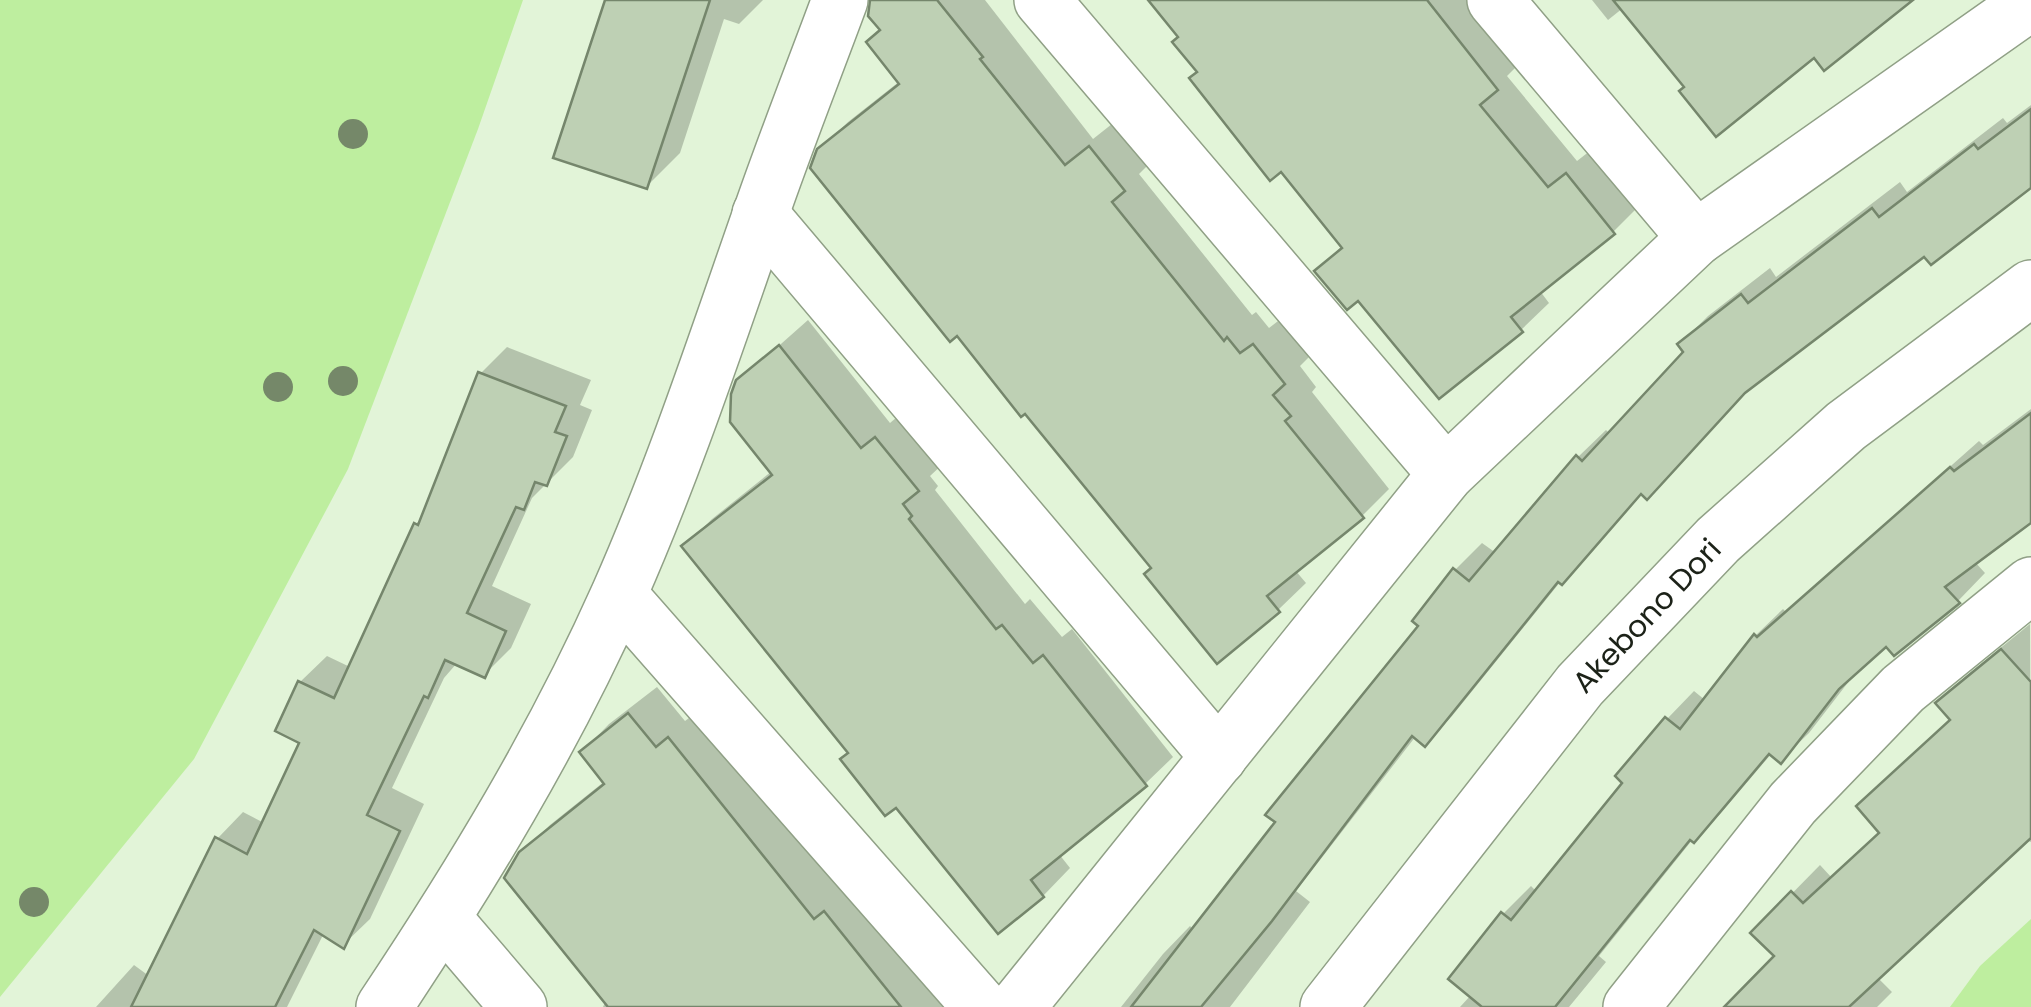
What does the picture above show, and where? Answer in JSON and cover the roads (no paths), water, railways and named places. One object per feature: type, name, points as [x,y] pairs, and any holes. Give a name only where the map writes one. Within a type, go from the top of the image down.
[{"type":"street","points":[[384,1007],[444,918],[536,762],[618,595],[683,437],[840,0]]},
{"type":"street","points":[[1042,0],[1446,474]]},
{"type":"street","points":[[1495,0],[1696,238]]},
{"type":"street","points":[[1017,1007],[1446,474],[1696,238],[1968,17],[2031,2]]},
{"type":"street","points":[[760,214],[1219,757]]},
{"type":"street","name":"Akebono Dori","points":[[1328,1007],[1580,684],[1718,540],[1846,426],[2031,288]]},
{"type":"street","points":[[1631,1007],[1794,803],[1904,689],[2031,585]]},
{"type":"street","points":[[618,595],[981,1007]]},
{"type":"street","points":[[444,918],[519,1007]]}]
